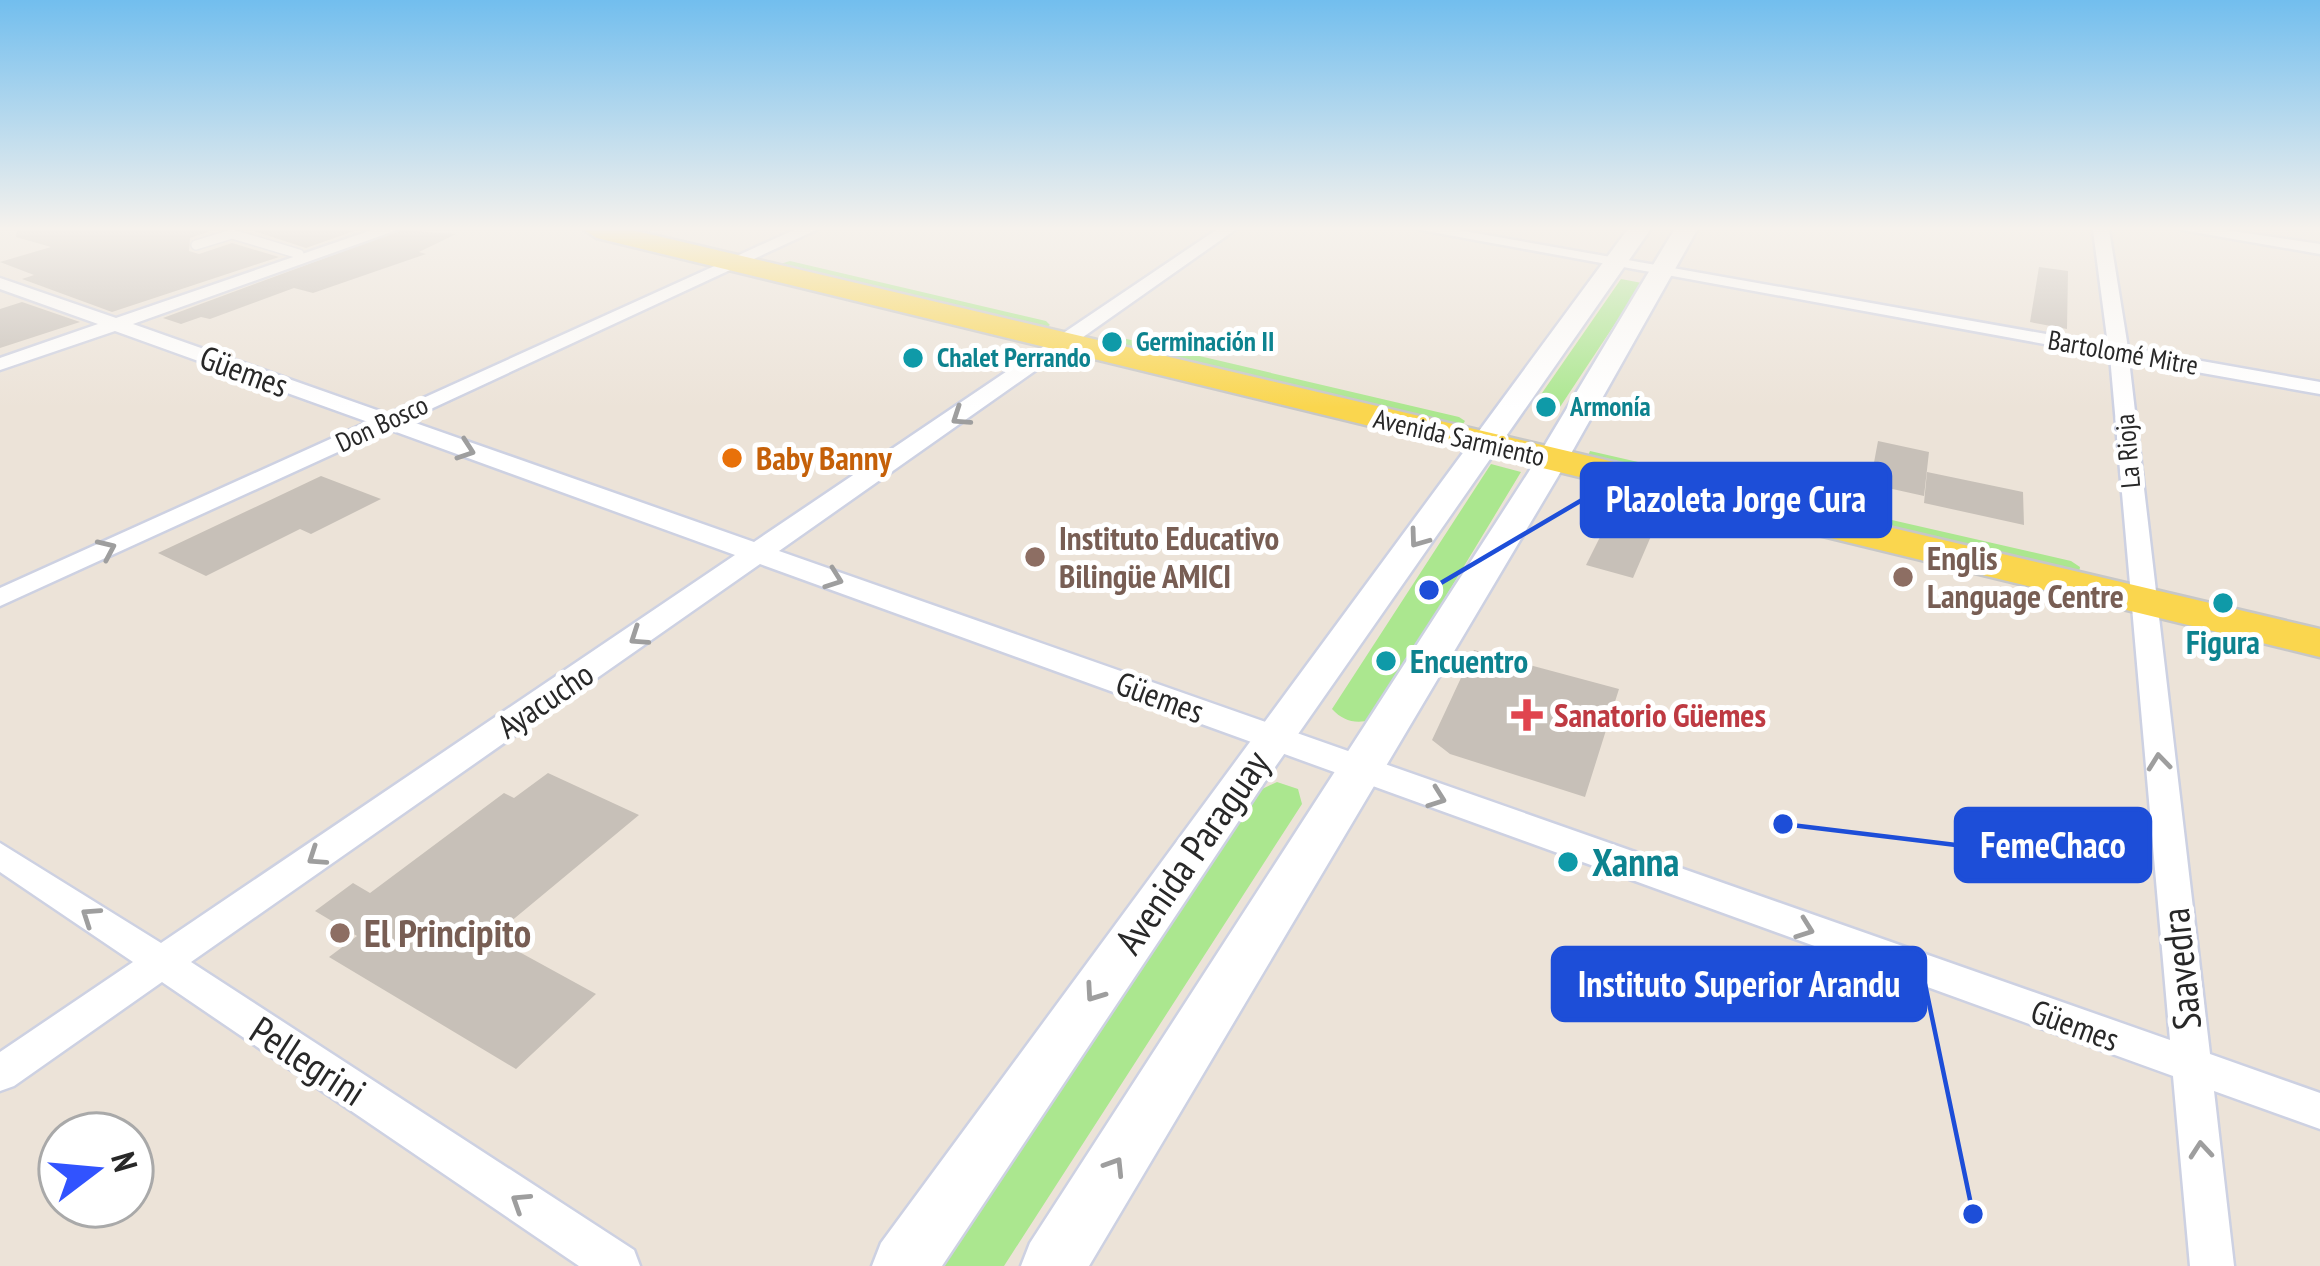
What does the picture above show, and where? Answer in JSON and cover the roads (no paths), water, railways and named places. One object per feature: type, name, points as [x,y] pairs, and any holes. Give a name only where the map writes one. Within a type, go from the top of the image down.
[{"type":"main road","name":"Avenida Sarmiento","points":[[885,289],[2140,585],[2320,643]]},
{"type":"main road","name":"Avenida Paraguay","points":[[904,1266],[1272,737],[1597,289]]},
{"type":"main road","points":[[1053,1266],[1559,448],[1651,289]]},
{"type":"main road","name":"Avenida Sarmiento","points":[[2140,585],[2320,612]]},
{"type":"street","name":"Güemes","points":[[17,289],[2320,1112]]},
{"type":"street","points":[[0,364],[217,289]]},
{"type":"street","name":"Don Bosco","points":[[0,598],[678,289]]},
{"type":"street","name":"Ayacucho","points":[[0,1074],[1144,289]]},
{"type":"street","name":"Bartolomé Mitre","points":[[1763,289],[2320,388]]},
{"type":"street","name":"La Rioja","points":[[2110,289],[2140,585]]},
{"type":"street","name":"Saavedra","points":[[2140,585],[2212,1266]]},
{"type":"street","name":"Pellegrini","points":[[0,855],[618,1266]]},
{"type":"place","name":"Germinación II","points":[[1112,342]]},
{"type":"place","name":"Chalet Perrando","points":[[913,358]]},
{"type":"place","name":"Armonía","points":[[1546,407]]},
{"type":"place","name":"Baby Banny","points":[[732,458]]},
{"type":"place","name":"Instituto Educativo Bilingüe AMICI","points":[[1035,557]]},
{"type":"place","name":"Englis Language Centre","points":[[1903,577]]},
{"type":"place","name":"Plazoleta Jorge Cura","points":[[1429,590]]},
{"type":"place","name":"Figura","points":[[2223,603]]},
{"type":"place","name":"Encuentro","points":[[1386,661]]},
{"type":"place","name":"Sanatorio Güemes","points":[[1527,715]]},
{"type":"place","name":"FemeChaco","points":[[1783,824]]},
{"type":"place","name":"Xanna","points":[[1568,862]]},
{"type":"place","name":"El Principito","points":[[340,933]]},
{"type":"place","name":"Instituto Superior Arandu","points":[[1973,1214]]}]
